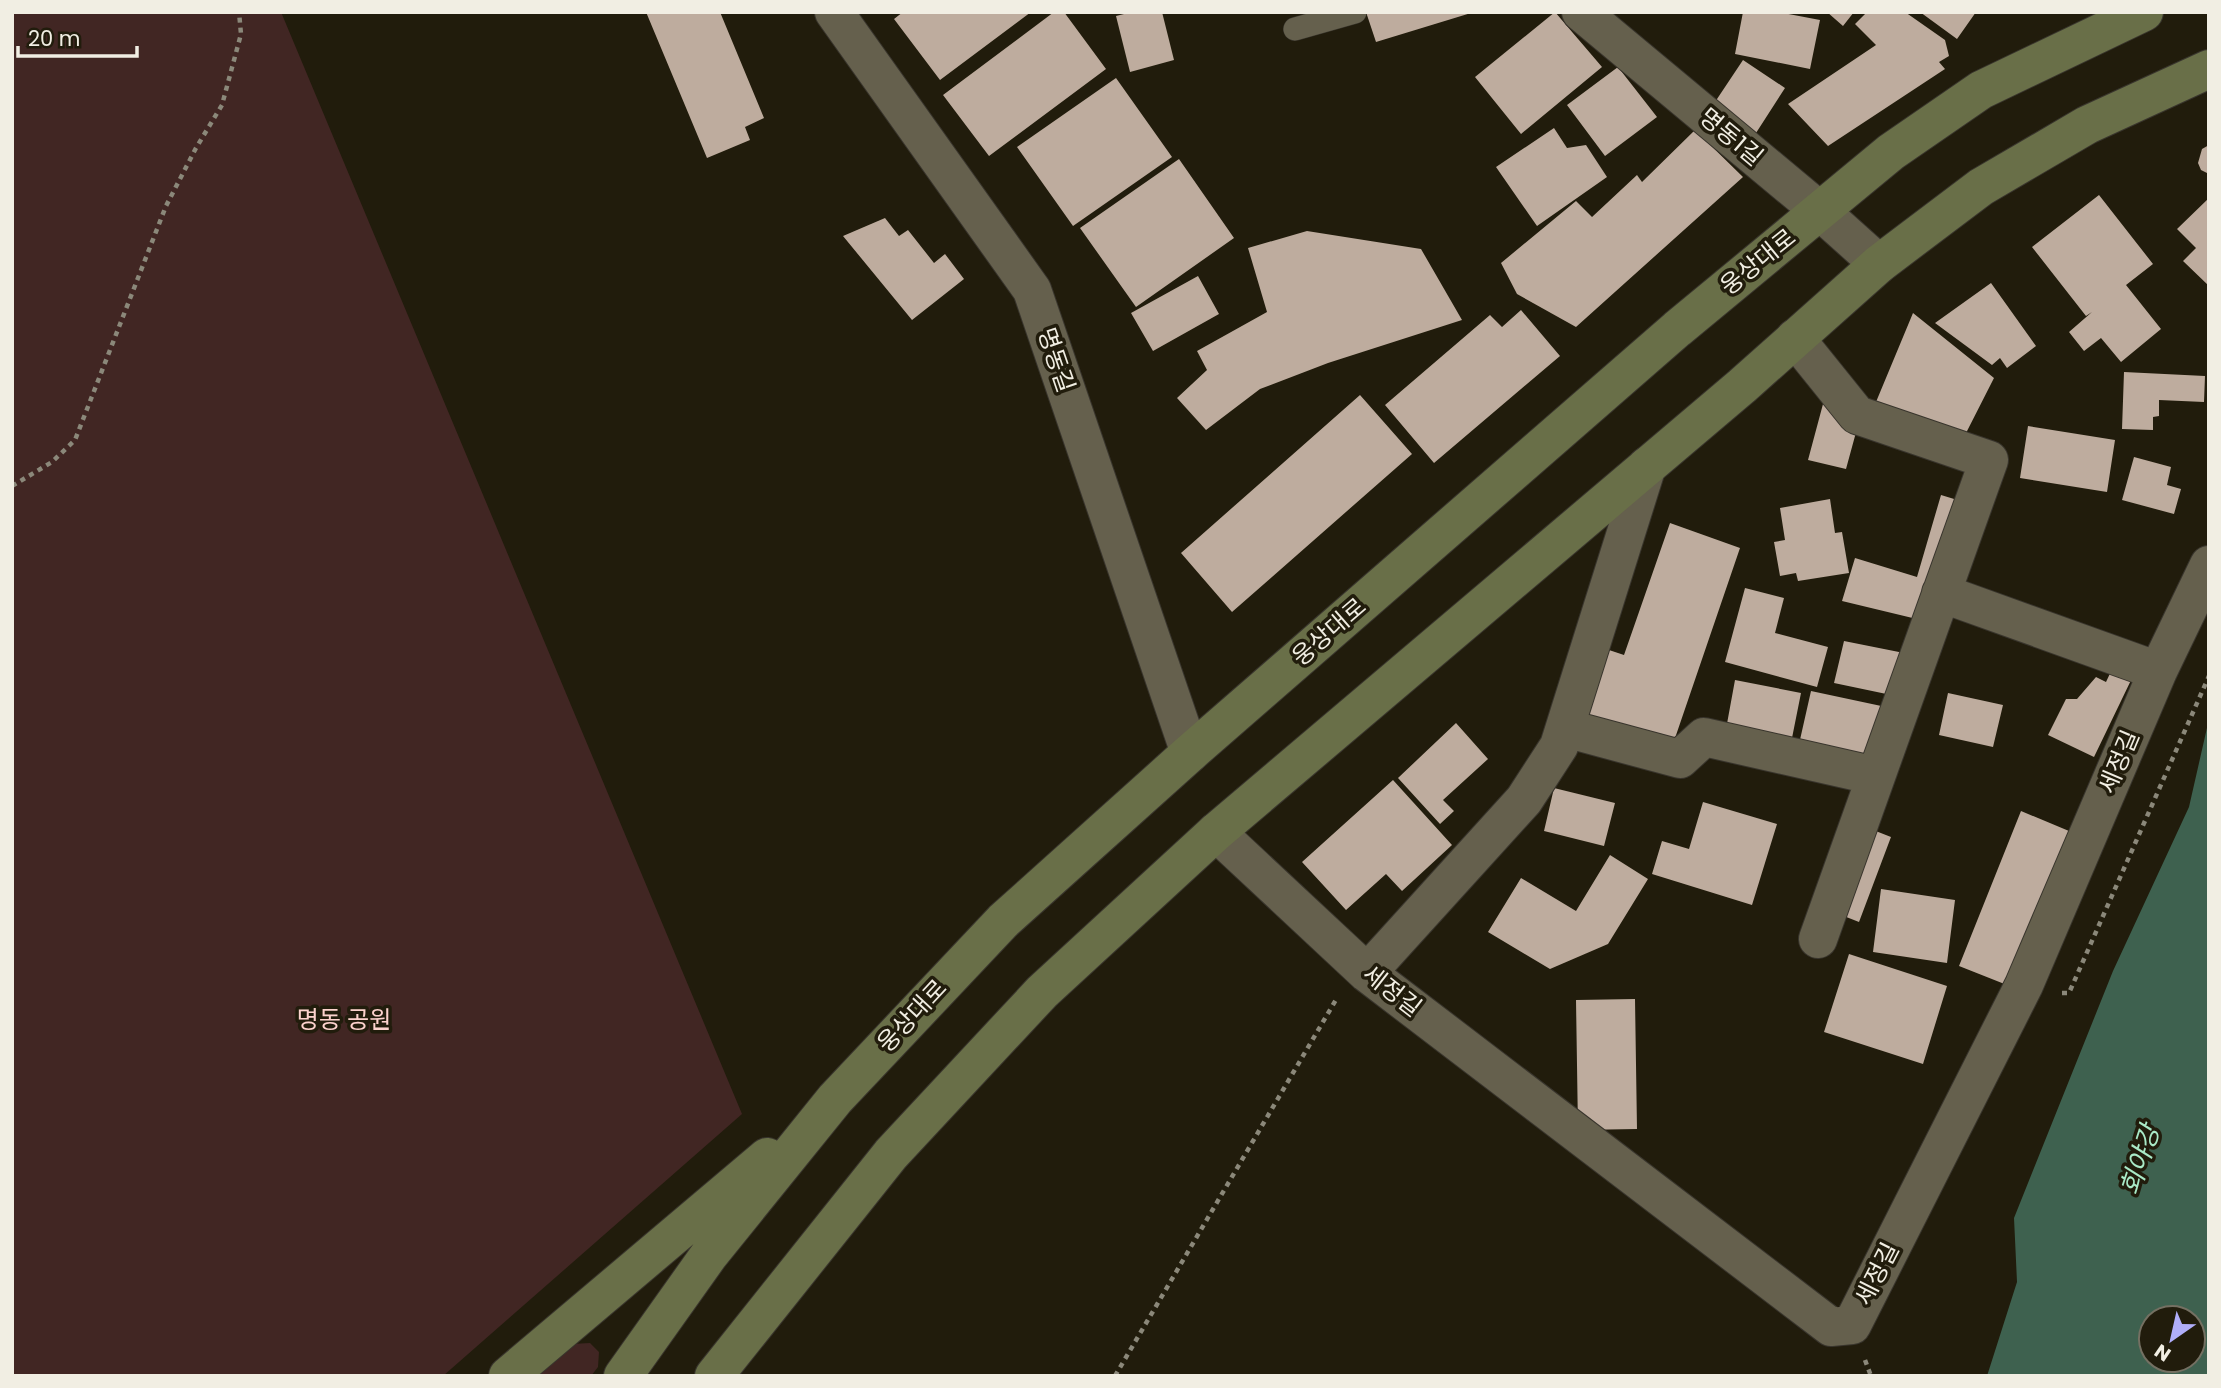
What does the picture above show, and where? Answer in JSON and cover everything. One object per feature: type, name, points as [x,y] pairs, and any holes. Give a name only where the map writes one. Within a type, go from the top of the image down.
[{"type":"main road","name":"웅상대로","points":[[623,1376],[709,1255],[835,1099],[1003,921],[1190,753],[1677,328],[1891,152],[1981,90],[2144,12]]},
{"type":"main road","points":[[714,1376],[891,1154],[1042,992],[1216,832],[1647,466],[1879,264],[1981,187],[2087,125],[2209,69]]},
{"type":"main road","points":[[508,1376],[835,1099]]},
{"type":"street","name":"명동길","points":[[834,12],[1032,290],[1190,753]]},
{"type":"street","name":"명동1길","points":[[1581,12],[1820,211],[1879,264]]},
{"type":"street","points":[[1795,338],[1857,415],[1989,460],[1818,939]]},
{"type":"street","points":[[1362,969],[1524,800],[1559,746],[1647,466]]},
{"type":"street","name":"세정길","points":[[1216,832],[1362,969],[1832,1327],[1852,1325],[2024,985],[2158,671],[2209,565]]},
{"type":"street","points":[[1941,593],[2158,671]]},
{"type":"street","points":[[1565,728],[1680,759],[1704,737],[1876,776]]},
{"type":"lane","points":[[1295,29],[1355,12]]},
{"type":"path","points":[[12,486],[52,462],[75,440],[166,206],[222,105],[241,34],[239,12]]},
{"type":"path","points":[[1115,1376],[1362,969]]},
{"type":"green space","name":"명동 공원","points":[[12,12],[281,12],[742,1114],[443,1376],[12,1376]]},
{"type":"green space","points":[[590,1343],[599,1352],[598,1367],[591,1376],[536,1376],[572,1344]]},
{"type":"water","name":"회야강","points":[[2209,719],[2209,1373],[2207,1376],[1987,1376],[2017,1282],[2014,1218],[2113,971],[2189,807]]},
{"type":"building","points":[[646,12],[720,12],[764,118],[745,127],[750,140],[707,158]]},
{"type":"building","points":[[903,12],[1031,12],[940,80],[894,19]]},
{"type":"building","points":[[1054,12],[1064,12],[1106,69],[989,156],[943,95]]},
{"type":"building","points":[[1132,12],[1162,12],[1174,60],[1130,72],[1116,16]]},
{"type":"building","points":[[1366,12],[1470,12],[1471,13],[1376,42]]},
{"type":"building","points":[[1555,12],[1602,67],[1521,134],[1475,77]]},
{"type":"building","points":[[1743,12],[1778,12],[1820,20],[1810,69],[1735,54]]},
{"type":"building","points":[[1827,12],[1854,12],[1843,26]]},
{"type":"building","points":[[1867,12],[1905,12],[1945,40],[1949,56],[1939,62],[1945,69],[1828,146],[1788,104],[1876,45],[1855,24]]},
{"type":"building","points":[[1920,12],[1976,12],[1957,39]]},
{"type":"building","points":[[1743,60],[1785,88],[1756,133],[1713,105]]},
{"type":"building","points":[[1618,67],[1657,117],[1605,156],[1567,105]]},
{"type":"building","points":[[1116,78],[1172,157],[1073,226],[1017,147]]},
{"type":"building","points":[[1554,128],[1567,148],[1586,145],[1607,177],[1537,226],[1496,167]]},
{"type":"building","points":[[1695,130],[1743,177],[1576,327],[1517,294],[1501,263],[1576,201],[1592,217],[1637,175],[1642,182]]},
{"type":"building","points":[[2209,145],[2209,174],[2201,170],[2198,163],[2202,149]]},
{"type":"building","points":[[1179,159],[1234,238],[1136,307],[1080,228]]},
{"type":"building","points":[[2099,195],[2153,264],[2126,285],[2161,329],[2121,362],[2101,338],[2084,351],[2069,332],[2092,312],[2086,316],[2032,247]]},
{"type":"building","points":[[2209,198],[2209,286],[2183,261],[2196,248],[2177,229]]},
{"type":"building","points":[[885,218],[899,236],[908,230],[934,263],[945,254],[964,279],[912,320],[843,236]]},
{"type":"building","points":[[1307,231],[1421,249],[1462,320],[1328,363],[1260,389],[1206,430],[1177,398],[1207,370],[1197,351],[1267,312],[1248,248]]},
{"type":"building","points":[[1198,276],[1219,314],[1153,351],[1131,313]]},
{"type":"building","points":[[1991,283],[2036,346],[2007,368],[2000,358],[1992,365],[1935,323]]},
{"type":"building","points":[[1521,310],[1560,356],[1434,463],[1385,405],[1490,315],[1502,327]]},
{"type":"building","points":[[1913,313],[1994,378],[1964,437],[1871,414]]},
{"type":"building","points":[[2124,372],[2205,376],[2204,402],[2159,400],[2159,416],[2153,417],[2153,430],[2122,429]]},
{"type":"building","points":[[1836,394],[1858,425],[1846,469],[1808,460],[1823,404]]},
{"type":"building","points":[[1360,395],[1412,454],[1232,612],[1181,553]]},
{"type":"building","points":[[2028,426],[2115,440],[2107,492],[2020,478]]},
{"type":"building","points":[[2134,457],[2171,467],[2167,485],[2181,489],[2174,514],[2122,500]]},
{"type":"building","points":[[1941,495],[1964,502],[1925,621],[1842,601],[1855,558],[1917,577]]},
{"type":"building","points":[[1830,499],[1835,533],[1842,532],[1849,573],[1798,581],[1796,573],[1780,576],[1774,542],[1785,540],[1780,508]]},
{"type":"building","points":[[1670,523],[1740,548],[1673,744],[1581,712],[1603,648],[1624,655]]},
{"type":"building","points":[[1745,588],[1784,598],[1775,633],[1828,647],[1817,687],[1725,662]]},
{"type":"building","points":[[1844,641],[1904,653],[1896,696],[1834,683]]},
{"type":"building","points":[[2114,665],[2134,674],[2094,757],[2048,735],[2066,699],[2077,699],[2096,677],[2106,682]]},
{"type":"building","points":[[1735,680],[1801,693],[1789,753],[1724,740]]},
{"type":"building","points":[[1811,691],[1886,707],[1876,754],[1797,753]]},
{"type":"building","points":[[1948,693],[2003,705],[1993,747],[1939,735]]},
{"type":"building","points":[[1456,723],[1488,759],[1443,800],[1454,811],[1440,824],[1398,778]]},
{"type":"building","points":[[1393,780],[1452,845],[1402,891],[1386,874],[1346,910],[1302,862]]},
{"type":"building","points":[[1554,788],[1615,803],[1604,846],[1544,831]]},
{"type":"building","points":[[1703,802],[1777,824],[1752,905],[1652,874],[1662,841],[1689,849]]},
{"type":"building","points":[[2021,811],[2069,831],[2007,985],[1959,966]]},
{"type":"building","points":[[1863,826],[1891,837],[1859,922],[1831,911]]},
{"type":"building","points":[[1610,855],[1648,879],[1608,944],[1550,969],[1488,932],[1521,878],[1576,911]]},
{"type":"building","points":[[1881,889],[1955,900],[1947,963],[1873,952]]},
{"type":"building","points":[[1849,954],[1947,986],[1923,1064],[1824,1032]]},
{"type":"building","points":[[1635,999],[1637,1129],[1578,1130],[1576,1000]]}]
